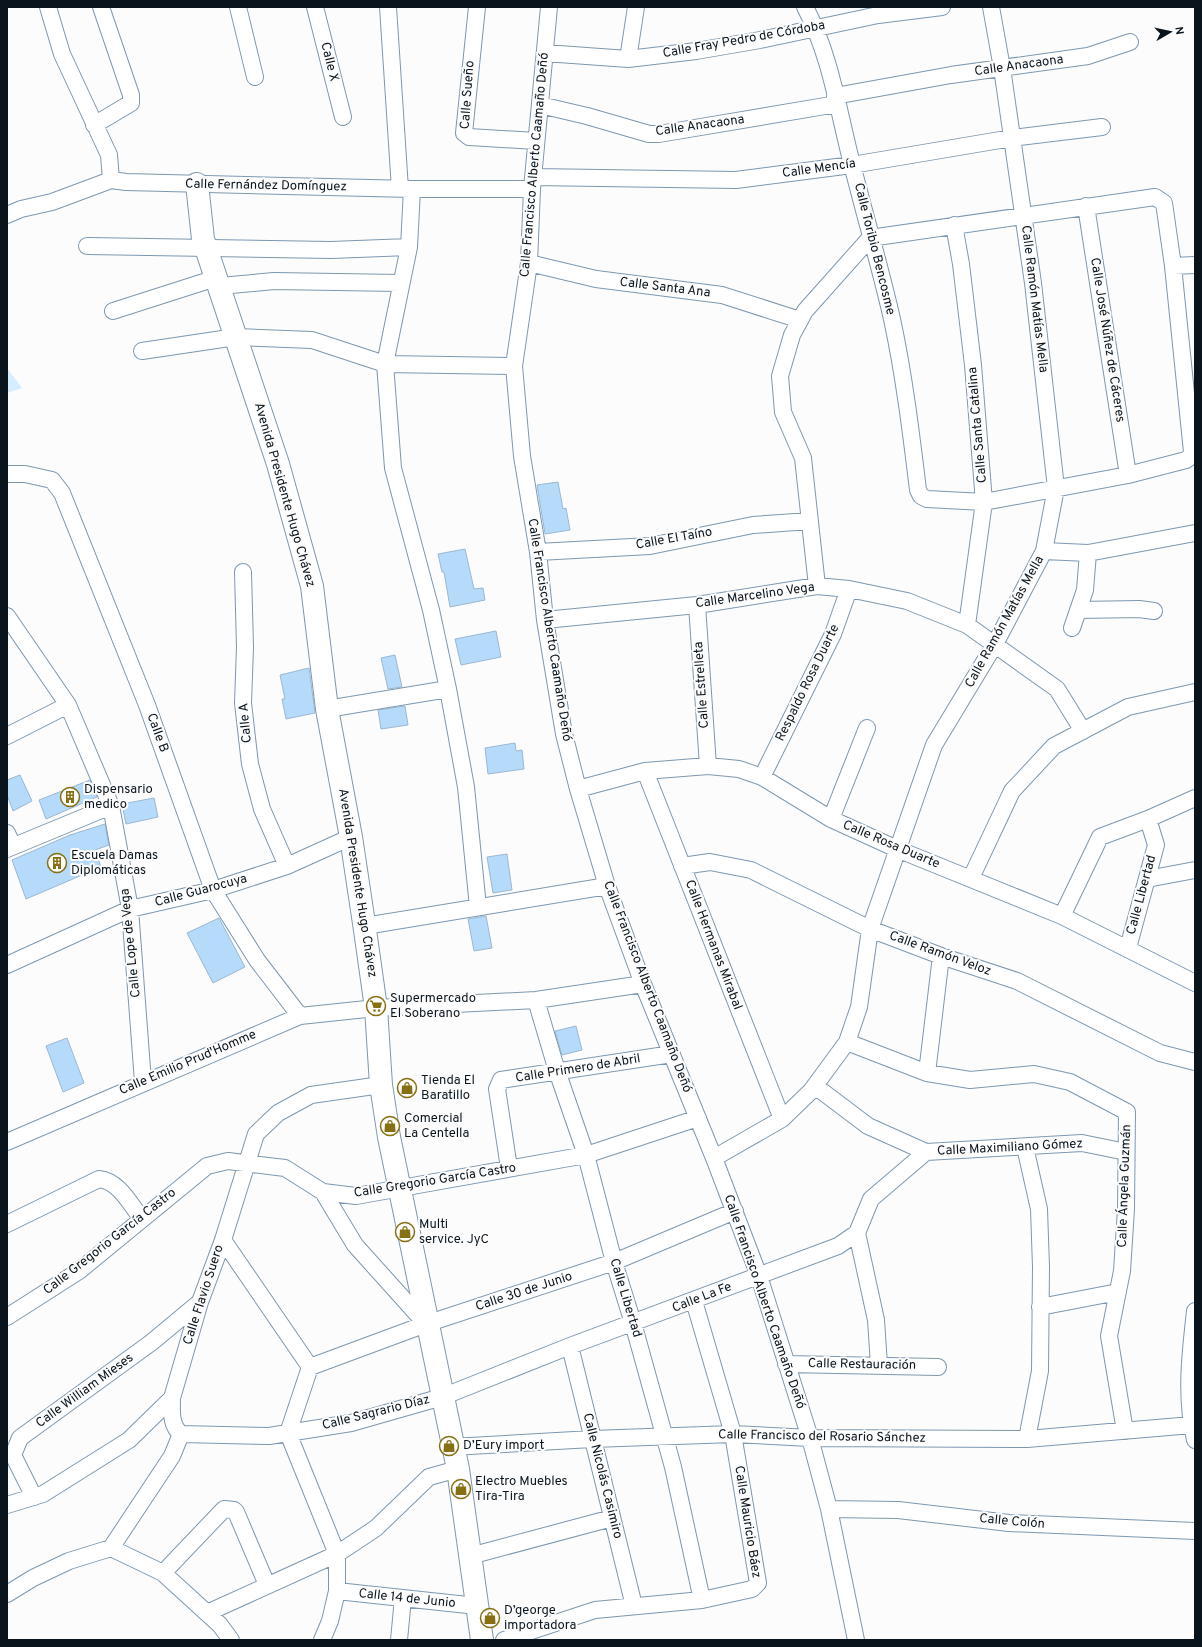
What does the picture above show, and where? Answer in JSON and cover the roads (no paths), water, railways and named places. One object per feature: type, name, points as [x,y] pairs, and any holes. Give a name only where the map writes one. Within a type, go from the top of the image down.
[{"type":"main road","name":"Avenida Presidente Hugo Chávez","points":[[197,184],[203,239],[278,464],[312,586],[327,709],[351,837],[365,926],[376,1008],[381,1085],[426,1324],[458,1469],[482,1640]]},
{"type":"street","points":[[48,7],[62,54],[109,155],[111,180]]},
{"type":"street","points":[[94,125],[131,103],[131,94],[101,7]]},
{"type":"street","points":[[238,7],[255,77]]},
{"type":"street","name":"Calle X","points":[[315,7],[343,117]]},
{"type":"street","points":[[388,7],[406,189],[409,247],[400,283],[385,364],[393,468],[431,610],[448,689],[466,787],[478,907]]},
{"type":"street","name":"Calle Sueño","points":[[477,7],[464,133],[469,137],[536,141]]},
{"type":"street","name":"Calle Francisco Alberto Caamaño Deñó","points":[[549,7],[532,183],[529,263],[514,366],[522,456],[538,552],[545,620],[564,734],[578,788],[607,886],[643,984],[714,1158],[759,1276],[810,1438],[830,1509],[856,1640]]},
{"type":"street","points":[[628,59],[636,7]]},
{"type":"street","name":"Calle Toribio Bencosme","points":[[806,7],[817,29],[892,319],[906,396],[918,490],[921,496],[927,499],[984,502]]},
{"type":"street","name":"Calle Fray Pedro de Córdoba","points":[[545,53],[628,59],[696,51],[817,29],[878,15],[942,7]]},
{"type":"street","name":"Calle Ramón Matías Mella","points":[[714,1158],[782,1119],[815,1086],[847,1042],[859,1007],[870,929],[934,745],[995,644],[1044,551],[1056,488],[1034,283],[1002,68],[991,7]]},
{"type":"street","name":"Calle Anacaona","points":[[540,105],[587,116],[649,134],[659,134],[836,100],[951,75],[1088,56],[1130,42]]},
{"type":"street","name":"Calle Mencía","points":[[532,183],[736,180],[852,165],[1012,138],[1102,127]]},
{"type":"street","name":"Calle Fernández Domínguez","points":[[7,216],[21,209],[52,202],[111,180],[126,182],[406,189],[532,183]]},
{"type":"street","points":[[817,586],[802,458],[783,412],[780,376],[792,335],[805,311],[870,238],[1086,206],[1155,197],[1160,199],[1164,203],[1173,266],[1192,452],[1190,457],[1186,460],[1128,475],[984,502]]},
{"type":"street","name":"Calle José Núñez de Cáceres","points":[[1086,206],[1128,475]]},
{"type":"street","name":"Calle Santa Catalina","points":[[954,225],[961,264],[973,365],[984,502],[967,625]]},
{"type":"street","points":[[87,246],[331,250],[409,247]]},
{"type":"street","name":"Calle Santa Ana","points":[[529,263],[596,279],[722,294],[800,320]]},
{"type":"street","points":[[1173,266],[1195,265]]},
{"type":"street","points":[[113,311],[218,282],[274,281],[400,283]]},
{"type":"street","points":[[142,351],[236,337],[312,340],[385,364],[514,366]]},
{"type":"street","name":"Calle B","points":[[7,474],[25,474],[52,480],[62,493],[147,705],[213,890],[257,960],[300,1016]]},
{"type":"street","name":"Calle El Taíno","points":[[538,552],[650,546],[753,525],[810,520]]},
{"type":"street","points":[[1044,551],[1088,553],[1195,533]]},
{"type":"street","points":[[1072,628],[1085,590],[1088,553]]},
{"type":"street","name":"Calle A","points":[[244,572],[245,647],[243,703],[250,764],[262,809],[287,866]]},
{"type":"street","name":"Calle Marcelino Vega","points":[[545,620],[697,605],[817,586],[849,589],[907,601],[967,625],[1057,689],[1084,730]]},
{"type":"street","name":"Respaldo Rosa Duarte","points":[[762,777],[833,634],[849,589]]},
{"type":"street","name":"Calle Estrelleta","points":[[697,605],[708,766]]},
{"type":"street","points":[[1078,610],[1139,609],[1154,611]]},
{"type":"street","name":"Calle Lope de Vega","points":[[7,616],[68,706],[110,806],[130,909],[143,1082]]},
{"type":"street","points":[[327,709],[448,689]]},
{"type":"street","points":[[971,878],[1012,791],[1054,746],[1128,707],[1195,692]]},
{"type":"street","points":[[7,736],[68,706]]},
{"type":"street","points":[[831,819],[867,728]]},
{"type":"street","name":"Calle Rosa Duarte","points":[[578,788],[645,771],[708,766],[739,769],[762,777],[831,819],[897,849],[1062,916],[1194,981]]},
{"type":"street","name":"Calle Hermanas Mirabal","points":[[645,771],[782,1119]]},
{"type":"street","points":[[1062,916],[1100,837],[1148,819],[1195,798]]},
{"type":"street","points":[[9,843],[110,806]]},
{"type":"street","name":"Calle Libertad","points":[[1128,948],[1156,845],[1148,819]]},
{"type":"street","name":"Calle Guarocuya","points":[[7,965],[130,909],[213,890],[287,866],[351,837]]},
{"type":"street","name":"Calle Ramón Veloz","points":[[682,866],[710,862],[751,870],[870,929],[941,956],[1017,981],[1160,1053],[1195,1062]]},
{"type":"street","points":[[1147,879],[1195,870]]},
{"type":"street","points":[[365,926],[607,886]]},
{"type":"street","points":[[927,1073],[941,956]]},
{"type":"street","name":"Calle Emilio Prud'Homme","points":[[7,1142],[143,1082],[300,1016],[376,1008],[536,1000],[643,984]]},
{"type":"street","name":"Calle Libertad","points":[[536,1000],[557,1072],[586,1155],[614,1262],[633,1323],[663,1436],[673,1466],[702,1600]]},
{"type":"street","name":"Calle Ángela Guzmán","points":[[847,1042],[927,1073],[970,1080],[1034,1074],[1070,1082],[1127,1112],[1126,1209],[1122,1271],[1109,1336],[1125,1431]]},
{"type":"street","name":"Calle Primero de Abril","points":[[509,1168],[497,1085],[501,1080],[672,1054]]},
{"type":"street","name":"Calle Flavio Suero","points":[[7,1505],[43,1494],[129,1440],[172,1398],[200,1302],[223,1240],[256,1134],[278,1113],[311,1095],[381,1085]]},
{"type":"street","name":"Calle Maximiliano Gómez","points":[[815,1086],[868,1126],[926,1152],[1025,1148],[1082,1143],[1126,1152]]},
{"type":"street","name":"Calle Gregorio García Castro","points":[[7,1317],[79,1271],[207,1166],[228,1161],[285,1168],[323,1192],[356,1196],[586,1155],[698,1118]]},
{"type":"street","points":[[1025,1148],[1039,1209],[1040,1371],[1028,1439]]},
{"type":"street","points":[[878,1364],[876,1320],[857,1233],[871,1199],[926,1152]]},
{"type":"street","points":[[7,1224],[99,1179],[107,1180],[114,1184],[142,1219]]},
{"type":"street","points":[[323,1192],[355,1245],[426,1324]]},
{"type":"street","name":"Calle 30 de Junio","points":[[310,1367],[426,1324],[614,1262],[735,1211]]},
{"type":"street","name":"Calle La Fe","points":[[442,1397],[570,1346],[838,1246],[857,1233]]},
{"type":"street","points":[[223,1240],[310,1367],[288,1433],[337,1554],[337,1591],[330,1621],[322,1640]]},
{"type":"street","points":[[1040,1307],[1118,1292]]},
{"type":"street","name":"Calle Mauricio Báez","points":[[504,1640],[595,1610],[702,1600],[756,1586],[758,1580],[733,1434],[694,1301]]},
{"type":"street","name":"Calle William Mieses","points":[[34,1496],[13,1455],[20,1438],[152,1342],[200,1302]]},
{"type":"street","points":[[1193,1433],[1192,1365],[1195,1311]]},
{"type":"street","name":"Calle Nicolás Casimiro","points":[[570,1346],[634,1606]]},
{"type":"street","name":"Calle Restauración","points":[[786,1364],[878,1364],[938,1367]]},
{"type":"street","name":"Calle Sagrario Díaz","points":[[181,1434],[269,1436],[350,1422],[442,1397]]},
{"type":"street","points":[[7,1594],[33,1578],[69,1561],[111,1548],[172,1456],[181,1434],[176,1430],[172,1416],[172,1398]]},
{"type":"street","name":"Calle Francisco del Rosario Sánchez","points":[[452,1447],[592,1438],[733,1434],[810,1438],[1028,1439],[1125,1431],[1193,1433]]},
{"type":"street","points":[[207,1613],[337,1554],[376,1528],[429,1477],[458,1469]]},
{"type":"street","points":[[163,1573],[224,1509],[228,1508],[236,1512],[267,1585]]},
{"type":"street","name":"Calle Colón","points":[[830,1509],[898,1510],[1009,1523],[1195,1531]]},
{"type":"street","points":[[470,1556],[612,1518]]},
{"type":"street","points":[[111,1548],[163,1573],[207,1613],[231,1640]]},
{"type":"street","name":"Calle 14 de Junio","points":[[337,1591],[477,1606]]},
{"type":"street","points":[[399,1640],[403,1598]]},
{"type":"place","name":"Dispensario medico","points":[[70,797]]},
{"type":"place","name":"Escuela Damas Diplomáticas","points":[[57,863]]},
{"type":"place","name":"Supermercado El Soberano","points":[[376,1006]]},
{"type":"place","name":"Tienda El Baratillo","points":[[407,1088]]},
{"type":"place","name":"Comercial La Centella","points":[[390,1126]]},
{"type":"place","name":"Multi service. JyC","points":[[405,1232]]},
{"type":"place","name":"D’Eury import","points":[[449,1446]]},
{"type":"place","name":"Electro Muebles Tira-Tira","points":[[461,1489]]},
{"type":"place","name":"D’george importadora","points":[[490,1618]]}]
